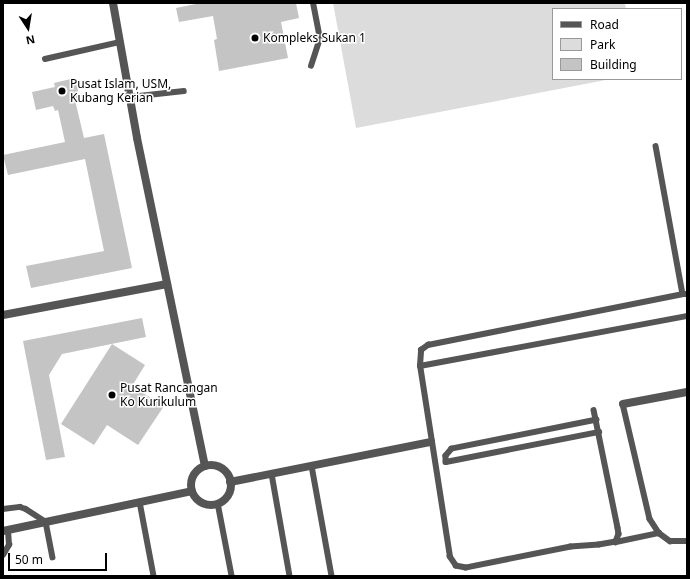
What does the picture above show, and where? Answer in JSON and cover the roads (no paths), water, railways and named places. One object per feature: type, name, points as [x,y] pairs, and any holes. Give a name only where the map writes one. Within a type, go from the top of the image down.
[{"type":"street","points":[[114,3],[130,97],[205,466]]},
{"type":"street","points":[[3,315],[167,284]]},
{"type":"street","points":[[623,404],[687,392]]},
{"type":"street","points":[[230,482],[431,442]]},
{"type":"street","points":[[205,466],[218,466],[228,475],[230,482],[228,494],[218,503],[212,504],[200,501],[192,491],[191,485],[195,473],[205,466]]},
{"type":"street","points":[[6,530],[192,491]]},
{"type":"lane","points":[[312,66],[320,39],[314,3]]},
{"type":"lane","points":[[45,60],[120,42]]},
{"type":"lane","points":[[130,97],[184,91]]},
{"type":"lane","points":[[656,146],[685,294],[428,345],[421,350],[420,366],[450,557],[456,566],[466,568],[571,546],[599,545],[659,534]]},
{"type":"lane","points":[[420,366],[687,316]]},
{"type":"lane","points":[[623,404],[650,519],[659,534],[670,541],[687,541]]},
{"type":"lane","points":[[594,410],[619,534],[616,542]]},
{"type":"lane","points":[[597,420],[452,449],[446,456],[446,462],[599,432]]},
{"type":"lane","points":[[501,440],[503,451]]},
{"type":"lane","points":[[312,466],[332,576]]},
{"type":"lane","points":[[272,474],[290,576]]},
{"type":"lane","points":[[140,502],[154,576]]},
{"type":"lane","points":[[218,503],[232,576]]},
{"type":"lane","points":[[3,509],[20,507],[26,509],[46,522],[53,556]]},
{"type":"lane","points":[[3,555],[9,545],[6,530]]},
{"type":"place","name":"Kompleks Sukan 1","points":[[255,38]]},
{"type":"place","name":"Pusat Islam, USM, Kubang Kerian","points":[[62,91]]},
{"type":"place","name":"Pusat Rancangan Ko Kurikulum","points":[[112,395]]}]
